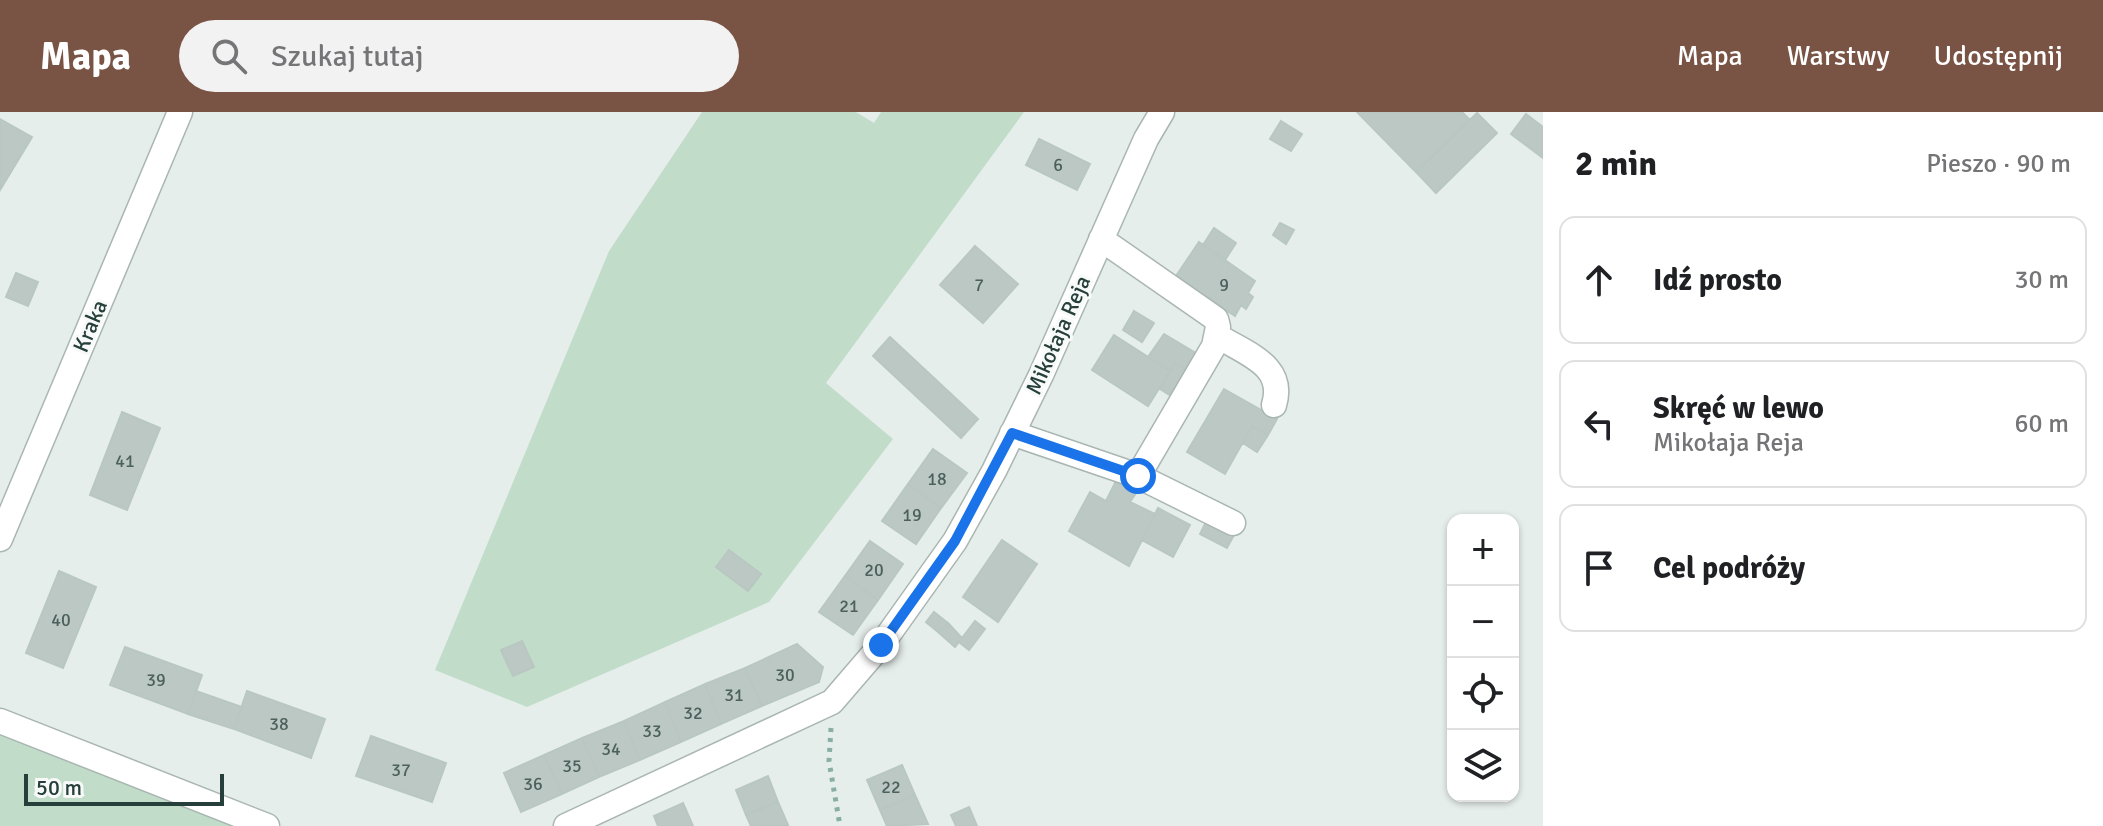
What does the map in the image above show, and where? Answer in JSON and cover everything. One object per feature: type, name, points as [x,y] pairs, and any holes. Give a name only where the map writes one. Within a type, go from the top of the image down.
[{"type":"street","name":"Kraka","points":[[0,539],[180,112]]},
{"type":"street","name":"Mikołaja Reja","points":[[566,826],[832,702],[881,645],[955,541],[1012,433],[1146,139],[1162,112]]},
{"type":"street","points":[[1101,239],[1216,319],[1218,336],[1138,476]]},
{"type":"street","points":[[1218,336],[1269,367],[1277,385],[1274,405]]},
{"type":"street","points":[[1012,433],[1138,476],[1233,523]]},
{"type":"street","points":[[0,721],[267,826]]},
{"type":"path","points":[[832,702],[829,761],[840,826]]},
{"type":"green space","points":[[702,112],[856,112],[874,123],[881,112],[1024,112],[826,383],[893,439],[769,602],[527,707],[435,670],[609,251]]},
{"type":"green space","points":[[0,733],[232,826],[0,826]]},
{"type":"building","points":[[1357,112],[1462,112],[1470,120],[1416,172]]},
{"type":"building","points":[[1477,113],[1497,133],[1436,193],[1416,172]]},
{"type":"building","points":[[1526,114],[1543,127],[1543,158],[1511,134]]},
{"type":"building","points":[[0,119],[32,137],[0,190]]},
{"type":"building","points":[[1281,121],[1302,134],[1291,151],[1270,139]]},
{"type":"building","points":[[1039,139],[1090,164],[1077,190],[1026,165]]},
{"type":"building","points":[[1280,223],[1294,230],[1286,244],[1273,235]]},
{"type":"building","points":[[1214,228],[1236,243],[1225,260],[1203,245]]},
{"type":"building","points":[[1199,242],[1255,281],[1248,293],[1253,297],[1246,309],[1241,305],[1235,316],[1176,276]]},
{"type":"building","points":[[975,246],[1018,284],[983,323],[940,285]]},
{"type":"building","points":[[16,273],[38,282],[28,306],[6,297]]},
{"type":"building","points":[[1134,311],[1154,323],[1142,342],[1123,330]]},
{"type":"building","points":[[1164,334],[1201,356],[1191,373],[1175,363],[1170,371],[1148,357]]},
{"type":"building","points":[[1114,335],[1170,371],[1148,406],[1092,370]]},
{"type":"building","points":[[890,337],[978,419],[961,438],[873,356]]},
{"type":"building","points":[[1175,363],[1191,373],[1176,399],[1160,389]]},
{"type":"building","points":[[1224,389],[1277,419],[1268,435],[1252,426],[1225,474],[1187,452]]},
{"type":"building","points":[[122,412],[160,428],[127,510],[90,495]]},
{"type":"building","points":[[1252,426],[1268,435],[1257,452],[1243,443]]},
{"type":"building","points":[[933,449],[967,473],[941,508],[908,484]]},
{"type":"building","points":[[1117,479],[1138,490],[1130,502],[1155,514],[1129,566],[1069,531],[1090,492],[1106,501]]},
{"type":"building","points":[[908,484],[941,508],[916,544],[882,521]]},
{"type":"building","points":[[1158,508],[1190,525],[1173,557],[1142,540]]},
{"type":"building","points":[[1207,520],[1234,535],[1227,548],[1200,534]]},
{"type":"building","points":[[1002,540],[1037,564],[998,622],[963,597]]},
{"type":"building","points":[[870,541],[903,564],[878,600],[845,576]]},
{"type":"building","points":[[729,550],[761,574],[748,591],[716,567]]},
{"type":"building","points":[[59,571],[96,587],[63,668],[26,653]]},
{"type":"building","points":[[845,576],[878,600],[853,635],[819,612]]},
{"type":"building","points":[[934,612],[948,623],[938,632],[926,622]]},
{"type":"building","points":[[975,621],[985,629],[969,650],[959,642]]},
{"type":"building","points":[[948,623],[962,638],[955,647],[938,632]]},
{"type":"building","points":[[522,641],[534,667],[513,676],[501,650]]},
{"type":"building","points":[[797,644],[823,667],[819,682],[762,706],[745,668]]},
{"type":"building","points":[[125,647],[202,675],[188,714],[110,685]]},
{"type":"building","points":[[745,668],[762,706],[721,724],[705,684]]},
{"type":"building","points":[[705,684],[721,724],[681,742],[665,702]]},
{"type":"building","points":[[196,691],[242,707],[234,729],[188,714]]},
{"type":"building","points":[[247,691],[325,719],[311,758],[234,729]]},
{"type":"building","points":[[665,702],[681,742],[640,760],[624,721]]},
{"type":"building","points":[[624,721],[640,760],[599,777],[582,738]]},
{"type":"building","points":[[371,736],[446,763],[432,802],[356,776]]},
{"type":"building","points":[[582,738],[599,777],[562,794],[544,755]]},
{"type":"building","points":[[544,755],[562,794],[521,812],[504,773]]},
{"type":"building","points":[[902,765],[915,795],[880,810],[867,780]]},
{"type":"building","points":[[768,776],[778,802],[746,815],[736,790]]},
{"type":"building","points":[[915,795],[928,824],[887,826],[880,810]]},
{"type":"building","points":[[778,802],[788,825],[751,826],[746,815]]},
{"type":"building","points":[[683,803],[693,826],[658,826],[654,816]]},
{"type":"building","points":[[969,807],[977,826],[956,826],[951,815]]},
{"type":"route","points":[[881,645],[955,541],[1012,433],[1138,476]]}]
